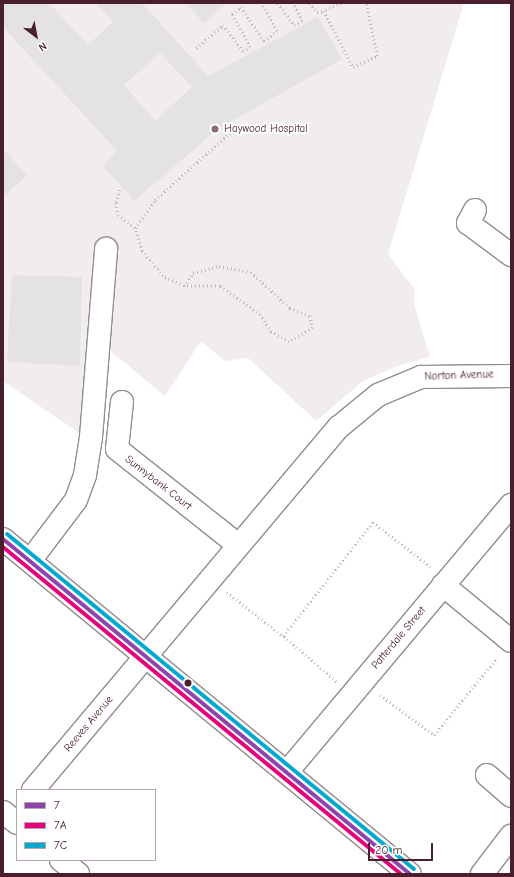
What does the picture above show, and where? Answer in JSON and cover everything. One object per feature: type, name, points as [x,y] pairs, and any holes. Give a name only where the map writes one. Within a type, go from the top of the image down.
[{"type":"street","points":[[475,210],[468,223],[511,255]]},
{"type":"street","points":[[30,562],[76,500],[85,475],[92,437],[106,249]]},
{"type":"street","name":"Norton Avenue","points":[[145,658],[238,545],[339,427],[378,395],[420,377],[511,376]]},
{"type":"street","name":"Sunnybank Court","points":[[122,402],[117,449],[238,545]]},
{"type":"street","name":"Patterdale Street","points":[[287,772],[511,504]]},
{"type":"street","points":[[3,539],[145,658],[287,772],[410,874]]},
{"type":"street","points":[[445,583],[506,647]]},
{"type":"street","name":"Reeves Avenue","points":[[34,789],[145,658]]},
{"type":"street","points":[[487,775],[511,796]]},
{"type":"street","points":[[482,874],[511,836]]},
{"type":"street","points":[[62,861],[78,874]]},
{"type":"path","points":[[196,48],[223,25],[243,51],[250,47],[232,14],[242,7],[264,41],[278,31],[261,3]]},
{"type":"path","points":[[278,3],[294,25],[302,21],[293,3]]},
{"type":"path","points":[[310,3],[317,12],[324,11],[340,3]]},
{"type":"path","points":[[324,11],[353,67],[377,56],[366,3]]},
{"type":"path","points":[[135,228],[155,200],[241,123]]},
{"type":"path","points":[[120,190],[116,203],[118,215],[135,228],[142,251],[163,276],[184,286],[220,286],[260,315],[271,332],[289,342],[313,328],[310,316],[290,308],[251,272],[219,266],[192,273],[184,286]]},
{"type":"path","points":[[283,636],[373,522],[445,583]]},
{"type":"path","points":[[211,578],[283,636],[357,688],[434,735],[506,647]]},
{"type":"shaded area","name":"Haywood Hospital","points":[[3,3],[464,3],[388,254],[415,290],[414,304],[430,357],[400,365],[363,381],[316,421],[248,358],[225,361],[201,341],[165,396],[108,349],[85,437],[3,381]]},
{"type":"building","points":[[3,3],[49,3],[88,45],[113,22],[95,3],[142,3],[208,76],[318,17],[342,59],[218,129],[134,201],[103,166],[117,151],[3,27]],"holes":[[[160,53],[192,87],[155,121],[124,85]]]},
{"type":"building","points":[[185,3],[227,3],[204,23]]},
{"type":"building","points":[[3,149],[27,175],[3,197]]},
{"type":"building","points":[[12,275],[82,277],[80,366],[7,362]]},
{"type":"transit line","name":"7C","points":[[7,534],[414,869]]},
{"type":"transit line","name":"7","points":[[3,539],[410,874]]},
{"type":"transit line","name":"7A","points":[[3,547],[401,874]]},
{"type":"place","name":"Haywood Hospital","points":[[215,129]]}]
